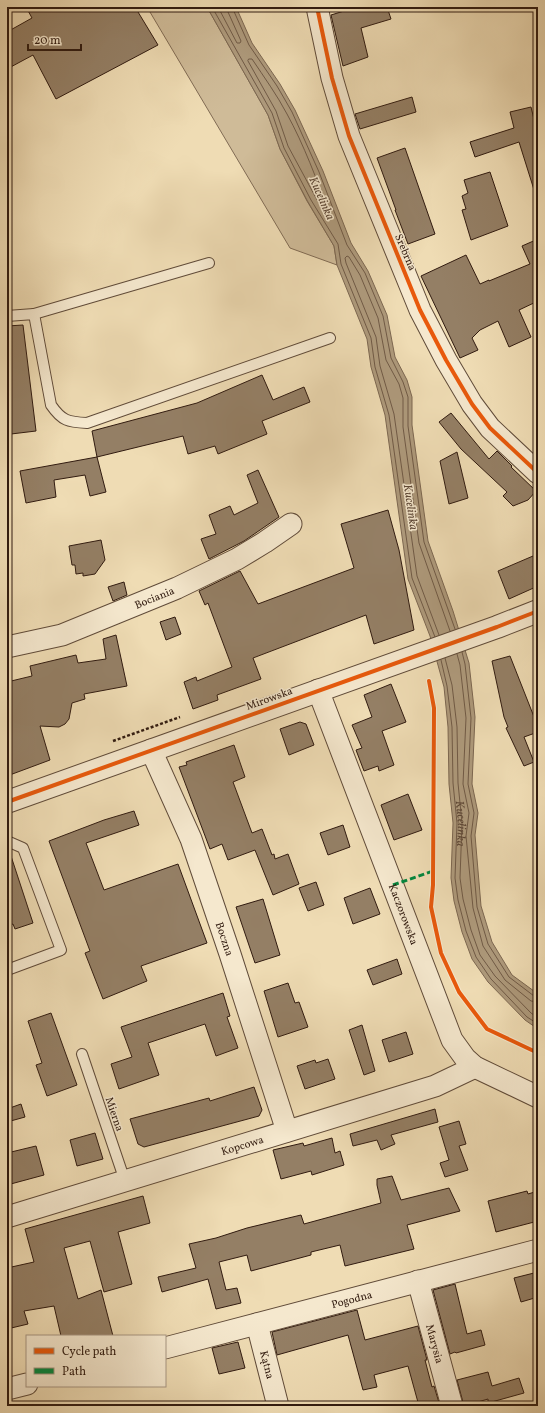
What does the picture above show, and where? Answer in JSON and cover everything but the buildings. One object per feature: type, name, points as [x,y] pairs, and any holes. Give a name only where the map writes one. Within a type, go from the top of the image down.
[{"type":"street","name":"Srebrna","points":[[317,7],[332,78],[349,136],[420,310],[446,360],[472,404],[490,428],[538,473]]},
{"type":"street","name":"Bociania","points":[[7,647],[62,635],[177,588],[236,559],[290,524]]},
{"type":"street","name":"Mirowska","points":[[7,802],[538,611]]},
{"type":"street","name":"Kaczorowska","points":[[318,690],[452,1040],[464,1058],[475,1067],[538,1097]]},
{"type":"street","name":"Boczna","points":[[151,750],[190,840],[230,954],[287,1131]]},
{"type":"street","name":"Kopcowa","points":[[7,1217],[435,1086],[475,1067]]},
{"type":"street","name":"Pogodna","points":[[166,1348],[538,1250]]},
{"type":"street","name":"Marysia","points":[[418,1281],[452,1406]]},
{"type":"street","name":"Kątna","points":[[257,1324],[278,1406]]},
{"type":"lane","points":[[7,316],[34,314],[208,263]]},
{"type":"lane","points":[[34,314],[51,405],[58,416],[72,422],[87,423],[330,338]]},
{"type":"lane","points":[[7,841],[23,848],[61,950],[7,970]]},
{"type":"lane","name":"Mierna","points":[[82,1054],[125,1181]]},
{"type":"shaded area","points":[[147,7],[207,7],[268,115],[280,149],[307,201],[334,246],[337,265],[290,248]]},
{"type":"water","name":"Kucelinka","points":[[207,7],[236,7],[252,43],[280,84],[295,110],[323,171],[351,243],[368,271],[387,315],[395,357],[407,380],[412,397],[412,425],[428,541],[453,611],[469,663],[475,717],[472,784],[478,813],[475,835],[481,906],[492,942],[512,975],[538,994],[538,1029],[525,1020],[488,982],[472,959],[462,932],[454,901],[451,878],[453,823],[449,784],[448,727],[444,687],[430,636],[408,579],[385,415],[371,367],[367,339],[337,265],[334,246],[308,202],[280,149],[268,115]]},
{"type":"marked path","points":[[393,885],[433,871]]},
{"type":"cycle path","points":[[317,7],[332,78],[349,136],[420,310],[446,360],[472,404],[490,428],[538,473]]},
{"type":"cycle path","points":[[7,802],[538,611]]},
{"type":"cycle path","points":[[429,681],[434,708],[433,885],[431,907],[441,953],[459,992],[487,1029],[538,1053]]}]
